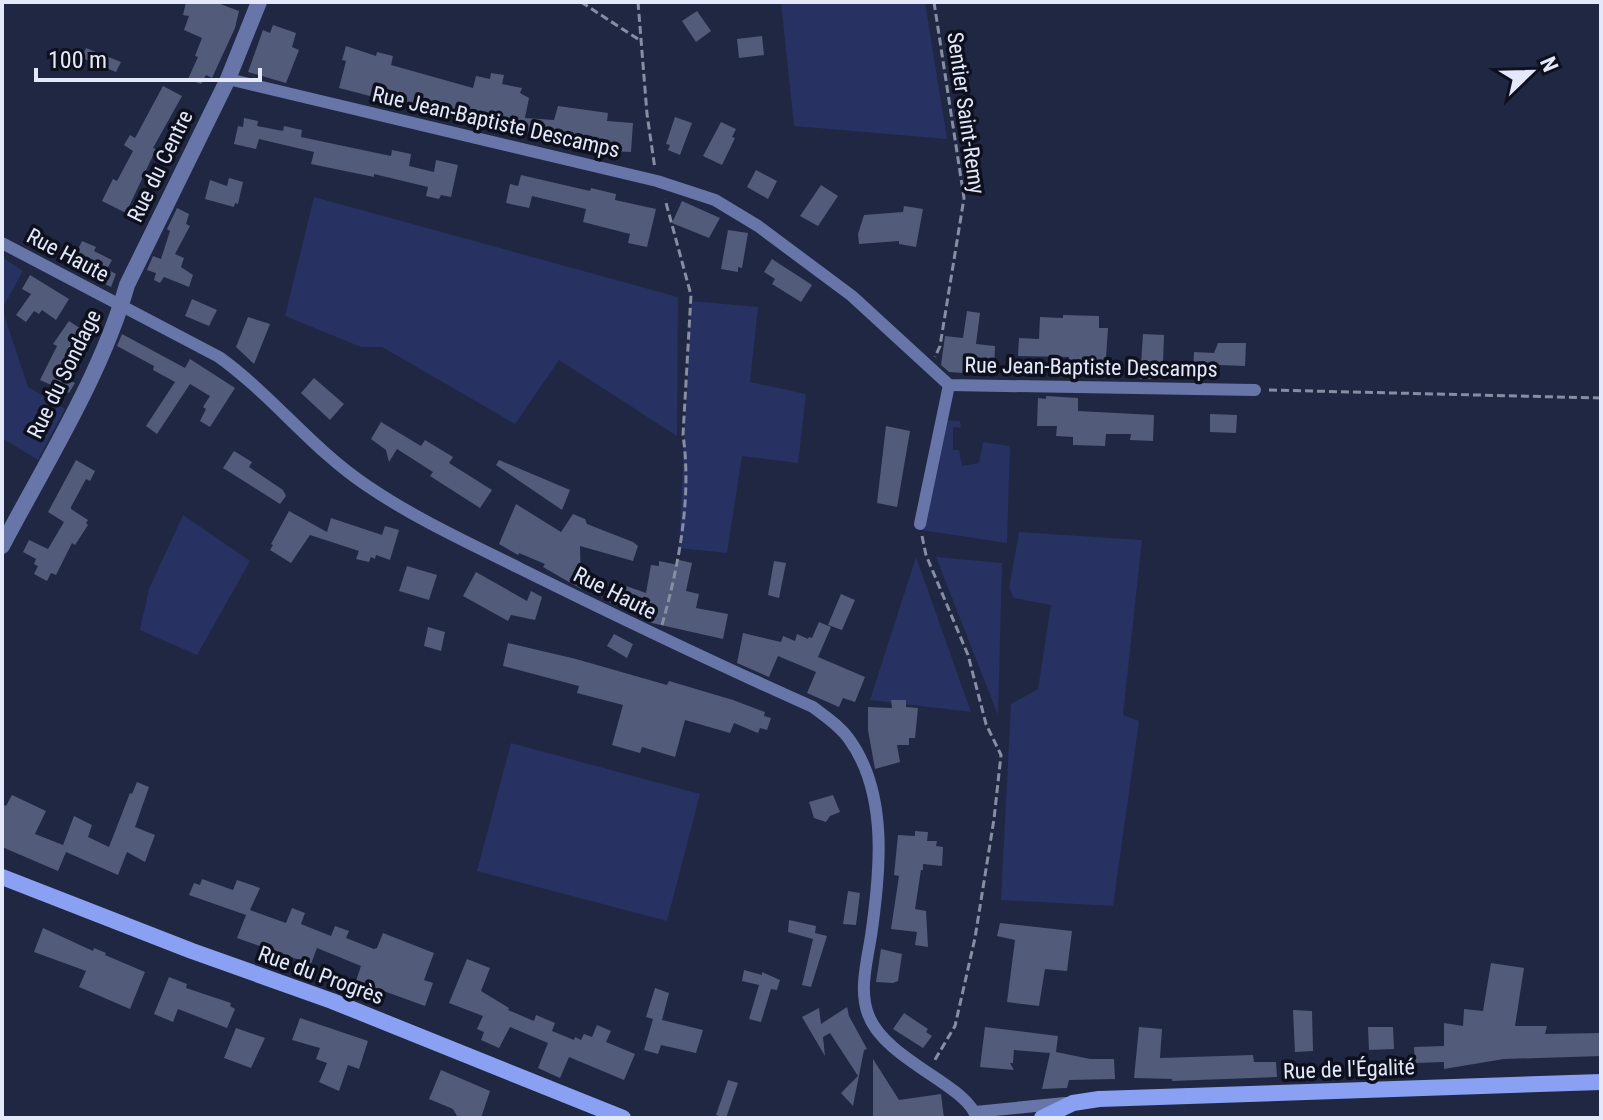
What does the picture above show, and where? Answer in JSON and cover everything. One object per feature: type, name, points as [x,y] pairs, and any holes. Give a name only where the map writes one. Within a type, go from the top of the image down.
[{"type":"main road","name":"Rue du Progrès","points":[[2,877],[346,1007],[623,1118]]},
{"type":"main road","name":"Rue de l'Égalité","points":[[1073,1103],[1099,1099],[1601,1082]]},
{"type":"main road","points":[[1042,1118],[1073,1103]]},
{"type":"street","name":"Rue du Centre","points":[[121,306],[127,285],[228,79],[259,2]]},
{"type":"street","name":"Rue Jean-Baptiste Descamps","points":[[228,79],[657,181],[715,200],[769,234],[852,296],[949,385],[1255,390]]},
{"type":"street","name":"Rue Haute","points":[[2,243],[225,361],[342,468],[368,487],[442,529],[659,638],[813,707],[832,721],[849,739],[870,784],[877,837],[878,871],[864,996],[868,1015],[878,1034],[924,1073],[952,1089],[975,1115]]},
{"type":"street","name":"Rue du Sondage","points":[[2,546],[86,387],[121,306]]},
{"type":"street","points":[[920,524],[949,385]]},
{"type":"street","points":[[975,1115],[1073,1103]]},
{"type":"path","points":[[581,2],[641,41]]},
{"type":"path","points":[[638,2],[657,181],[664,193],[691,295],[683,435],[685,491],[674,582],[659,638]]},
{"type":"path","name":"Sentier Saint-Remy","points":[[930,368],[940,346],[964,198],[934,2]]},
{"type":"path","points":[[1255,390],[1601,398]]},
{"type":"path","points":[[920,524],[926,555],[968,655],[986,724],[1001,755],[985,880],[955,1026],[939,1055],[924,1073]]},
{"type":"shaded area","points":[[781,2],[925,2],[947,139],[794,126]]},
{"type":"shaded area","points":[[314,197],[678,297],[677,436],[559,360],[515,424],[382,347],[361,347],[285,316]]},
{"type":"shaded area","points":[[2,257],[23,271],[2,309]]},
{"type":"shaded area","points":[[691,301],[758,307],[750,382],[806,394],[798,463],[742,456],[727,553],[679,548]]},
{"type":"shaded area","points":[[2,309],[28,387],[65,409],[38,460],[2,438]]},
{"type":"shaded area","points":[[942,420],[960,421],[961,428],[953,427],[953,450],[959,450],[962,466],[979,463],[983,442],[1010,446],[1007,543],[921,530]]},
{"type":"shaded area","points":[[183,515],[250,561],[197,655],[140,630],[149,589]]},
{"type":"shaded area","points":[[1019,532],[1142,540],[1123,715],[1139,721],[1113,906],[1001,900],[1011,704],[1038,689],[1051,605],[1014,598],[1009,588]]},
{"type":"shaded area","points":[[916,557],[971,712],[870,700]]},
{"type":"shaded area","points":[[936,557],[1002,563],[998,715]]},
{"type":"shaded area","points":[[511,743],[700,794],[667,921],[477,871]]},
{"type":"building","points":[[186,2],[215,2],[239,11],[235,28],[212,78],[206,75],[201,84],[188,79],[202,38],[184,30],[189,16],[183,15]]},
{"type":"building","points":[[697,11],[711,31],[696,42],[682,21]]},
{"type":"building","points":[[273,25],[296,33],[292,47],[299,50],[286,83],[248,72],[263,30],[270,33]]},
{"type":"building","points":[[762,36],[764,55],[739,58],[737,39]]},
{"type":"building","points":[[346,46],[376,56],[377,52],[393,56],[391,65],[473,88],[476,76],[490,79],[491,73],[504,75],[502,84],[522,88],[520,93],[529,98],[525,118],[554,120],[558,106],[608,113],[607,121],[633,123],[631,152],[608,151],[607,156],[594,154],[595,146],[578,144],[579,137],[539,129],[539,134],[486,126],[339,88],[346,61],[342,60]]},
{"type":"building","points":[[86,48],[121,62],[116,72],[82,58]]},
{"type":"building","points":[[163,86],[182,96],[153,148],[156,149],[126,213],[102,201],[133,151],[124,145],[130,135],[135,138]]},
{"type":"building","points":[[675,117],[692,123],[680,155],[668,150],[670,145],[666,144]]},
{"type":"building","points":[[244,118],[258,121],[257,126],[283,131],[284,126],[302,130],[301,137],[391,156],[392,150],[411,154],[409,166],[434,172],[436,160],[458,165],[451,197],[441,195],[439,199],[426,196],[428,187],[311,164],[314,152],[259,139],[256,149],[234,144],[238,126],[243,127]]},
{"type":"building","points":[[721,122],[736,129],[722,165],[703,156]]},
{"type":"building","points":[[756,170],[777,181],[768,199],[747,187]]},
{"type":"building","points":[[521,175],[616,194],[615,200],[656,209],[647,247],[628,243],[630,234],[583,222],[586,209],[532,196],[529,208],[506,203],[510,184],[518,186]]},
{"type":"building","points":[[229,178],[243,182],[238,204],[235,203],[234,207],[205,199],[210,180],[227,186]]},
{"type":"building","points":[[821,185],[838,196],[818,226],[800,216]]},
{"type":"building","points":[[682,201],[720,218],[709,238],[672,223]]},
{"type":"building","points":[[904,206],[923,209],[916,247],[899,244],[899,241],[859,244],[858,234],[864,215],[903,212]]},
{"type":"building","points":[[177,208],[189,214],[186,224],[190,226],[175,254],[184,258],[181,267],[193,275],[189,287],[164,277],[160,283],[154,280],[156,273],[147,270],[153,256],[161,259],[170,231],[167,229]]},
{"type":"building","points":[[728,230],[748,233],[742,268],[738,267],[738,272],[721,269]]},
{"type":"building","points":[[82,241],[96,247],[94,251],[112,260],[107,269],[116,274],[111,287],[78,270],[82,260],[75,256]]},
{"type":"building","points":[[772,259],[812,285],[801,302],[772,284],[775,279],[764,272]]},
{"type":"building","points":[[30,275],[69,299],[56,320],[42,310],[39,314],[34,311],[26,322],[16,315],[31,294],[22,289]]},
{"type":"building","points":[[192,299],[217,310],[209,326],[185,316]]},
{"type":"building","points":[[967,311],[980,313],[976,344],[995,346],[994,375],[949,372],[941,365],[945,336],[963,338]]},
{"type":"building","points":[[1063,315],[1099,316],[1099,328],[1108,328],[1105,372],[1069,368],[1069,357],[1018,356],[1019,338],[1039,339],[1040,317],[1063,318]]},
{"type":"building","points":[[248,317],[270,324],[254,364],[236,347]]},
{"type":"building","points":[[69,321],[87,333],[58,375],[75,383],[69,393],[40,380],[57,346],[53,344]]},
{"type":"building","points":[[122,334],[185,368],[190,359],[235,388],[210,427],[200,421],[206,409],[203,407],[210,396],[190,384],[157,434],[146,426],[175,382],[153,370],[154,366],[117,346]]},
{"type":"building","points":[[1143,334],[1164,335],[1163,363],[1155,363],[1155,379],[1140,379]]},
{"type":"building","points":[[1218,343],[1246,343],[1245,366],[1218,365],[1216,375],[1193,374],[1194,352],[1214,353]]},
{"type":"building","points":[[314,378],[344,404],[330,420],[301,393]]},
{"type":"building","points":[[1046,396],[1078,398],[1078,411],[1154,415],[1153,441],[1130,440],[1131,434],[1106,434],[1105,446],[1073,445],[1073,437],[1056,436],[1057,426],[1037,426],[1038,398],[1046,399]]},
{"type":"building","points":[[1210,414],[1237,415],[1236,433],[1210,432]]},
{"type":"building","points":[[381,422],[421,446],[425,440],[453,457],[449,463],[492,490],[480,508],[430,476],[433,472],[397,449],[389,462],[386,450],[371,439]]},
{"type":"building","points":[[886,426],[910,431],[897,507],[877,503]]},
{"type":"building","points":[[234,451],[252,462],[249,467],[283,490],[286,496],[280,504],[223,468]]},
{"type":"building","points":[[76,460],[95,471],[90,481],[86,479],[71,507],[88,520],[88,525],[75,545],[72,543],[56,575],[51,573],[47,581],[34,574],[38,566],[34,564],[36,559],[23,552],[29,540],[48,549],[64,522],[48,512]]},
{"type":"building","points":[[499,460],[570,490],[562,510],[496,465]]},
{"type":"building","points":[[516,504],[561,532],[573,514],[585,519],[587,524],[633,542],[638,546],[633,561],[580,546],[581,589],[543,567],[545,564],[518,555],[499,544]]},
{"type":"building","points":[[289,511],[327,532],[331,518],[382,535],[385,526],[399,530],[390,560],[376,555],[369,562],[356,559],[359,551],[310,535],[291,563],[270,550]]},
{"type":"building","points":[[679,560],[692,563],[686,591],[699,594],[696,608],[728,614],[723,639],[652,623],[609,602],[612,581],[646,593],[651,565],[659,566],[659,561],[678,565]]},
{"type":"building","points":[[774,561],[786,563],[779,598],[768,595]]},
{"type":"building","points":[[407,566],[437,575],[429,600],[399,591]]},
{"type":"building","points":[[476,572],[527,601],[531,591],[542,597],[535,620],[511,615],[508,621],[463,596]]},
{"type":"building","points":[[841,594],[855,600],[842,630],[828,625]]},
{"type":"building","points":[[819,622],[831,627],[818,657],[865,677],[855,702],[843,698],[839,707],[807,693],[816,672],[778,656],[769,677],[737,663],[743,633],[781,642],[783,636],[795,641],[797,634],[812,638]]},
{"type":"building","points":[[428,627],[445,632],[441,651],[424,646]]},
{"type":"building","points":[[614,634],[633,644],[627,658],[607,646]]},
{"type":"building","points":[[508,643],[667,685],[669,681],[733,700],[765,712],[764,716],[771,718],[767,730],[760,728],[758,733],[734,723],[730,733],[685,720],[675,757],[642,747],[640,753],[612,745],[623,705],[577,693],[579,686],[503,666]]},
{"type":"building","points":[[891,700],[906,700],[906,707],[918,708],[915,738],[909,738],[909,745],[897,745],[900,762],[875,769],[868,730],[868,707],[892,708]]},
{"type":"building","points":[[137,782],[149,787],[135,827],[155,835],[145,862],[127,852],[118,875],[66,852],[58,871],[2,847],[2,804],[6,806],[12,795],[46,811],[35,834],[63,845],[74,816],[92,825],[88,837],[109,847]]},
{"type":"building","points":[[833,795],[840,812],[830,816],[826,822],[814,818],[809,802]]},
{"type":"building","points":[[915,831],[928,832],[927,841],[937,841],[936,846],[943,847],[942,866],[923,864],[915,909],[926,911],[928,947],[915,945],[917,932],[891,929],[899,876],[894,875],[898,835],[915,836]]},
{"type":"building","points":[[202,879],[233,890],[237,880],[260,888],[250,910],[286,923],[292,908],[305,913],[301,924],[331,936],[335,926],[349,931],[346,938],[374,949],[383,933],[434,953],[424,980],[433,983],[425,1006],[356,981],[361,966],[317,948],[311,964],[237,938],[246,915],[189,895],[194,883],[200,885]]},
{"type":"building","points":[[848,891],[860,893],[856,925],[843,924]]},
{"type":"building","points":[[789,920],[816,926],[815,933],[827,936],[811,987],[802,985],[813,939],[788,932]]},
{"type":"building","points":[[1000,923],[1072,931],[1067,971],[1045,969],[1039,1006],[1007,1002],[1015,940],[997,936]]},
{"type":"building","points":[[43,928],[145,972],[130,1009],[79,987],[86,971],[34,952]]},
{"type":"building","points":[[881,949],[902,954],[898,981],[876,982]]},
{"type":"building","points":[[467,959],[490,968],[481,991],[508,1010],[534,1021],[536,1015],[555,1023],[552,1031],[574,1040],[575,1037],[581,1040],[584,1034],[592,1037],[597,1025],[611,1031],[606,1042],[635,1054],[624,1080],[569,1057],[560,1078],[538,1068],[548,1043],[510,1027],[499,1048],[481,1040],[484,1032],[477,1029],[483,1016],[449,1003]]},
{"type":"building","points":[[1491,963],[1524,968],[1515,1026],[1547,1026],[1545,1034],[1601,1033],[1601,1056],[1504,1059],[1444,1069],[1444,1062],[1415,1063],[1414,1047],[1444,1046],[1444,1023],[1463,1026],[1464,1009],[1483,1011]]},
{"type":"building","points":[[744,970],[762,975],[762,972],[780,980],[777,990],[771,989],[761,1022],[749,1019],[759,985],[742,981]]},
{"type":"building","points":[[169,977],[187,984],[186,988],[231,1003],[230,1006],[235,1009],[227,1028],[178,1009],[173,1022],[154,1014]]},
{"type":"building","points":[[655,988],[669,993],[662,1020],[703,1030],[696,1053],[661,1045],[658,1054],[644,1050],[653,1019],[646,1017]]},
{"type":"building","points":[[847,1007],[867,1049],[864,1050],[853,1106],[841,1093],[858,1076],[830,1033],[823,1037],[825,1056],[802,1017],[819,1008],[821,1024]]},
{"type":"building","points":[[1293,1010],[1312,1011],[1313,1051],[1295,1052]]},
{"type":"building","points":[[904,1013],[928,1029],[926,1032],[932,1036],[923,1048],[893,1029]]},
{"type":"building","points":[[300,1018],[368,1041],[359,1069],[348,1065],[339,1091],[319,1082],[327,1063],[316,1059],[320,1048],[292,1040]]},
{"type":"building","points":[[985,1027],[1058,1036],[1056,1052],[1090,1059],[1114,1059],[1115,1079],[1069,1080],[1067,1088],[1042,1089],[1050,1053],[1014,1050],[1013,1063],[1010,1063],[1014,1070],[980,1067]]},
{"type":"building","points":[[1139,1027],[1162,1029],[1160,1058],[1253,1055],[1254,1062],[1276,1062],[1277,1077],[1172,1081],[1134,1078]]},
{"type":"building","points":[[1368,1027],[1393,1027],[1394,1049],[1369,1050]]},
{"type":"building","points":[[236,1028],[265,1038],[251,1068],[224,1058]]},
{"type":"building","points":[[873,1059],[899,1100],[941,1094],[944,1118],[873,1118]]},
{"type":"building","points":[[441,1070],[490,1091],[481,1118],[458,1118],[453,1109],[429,1099]]},
{"type":"building","points":[[728,1080],[738,1083],[726,1118],[716,1115]]}]
